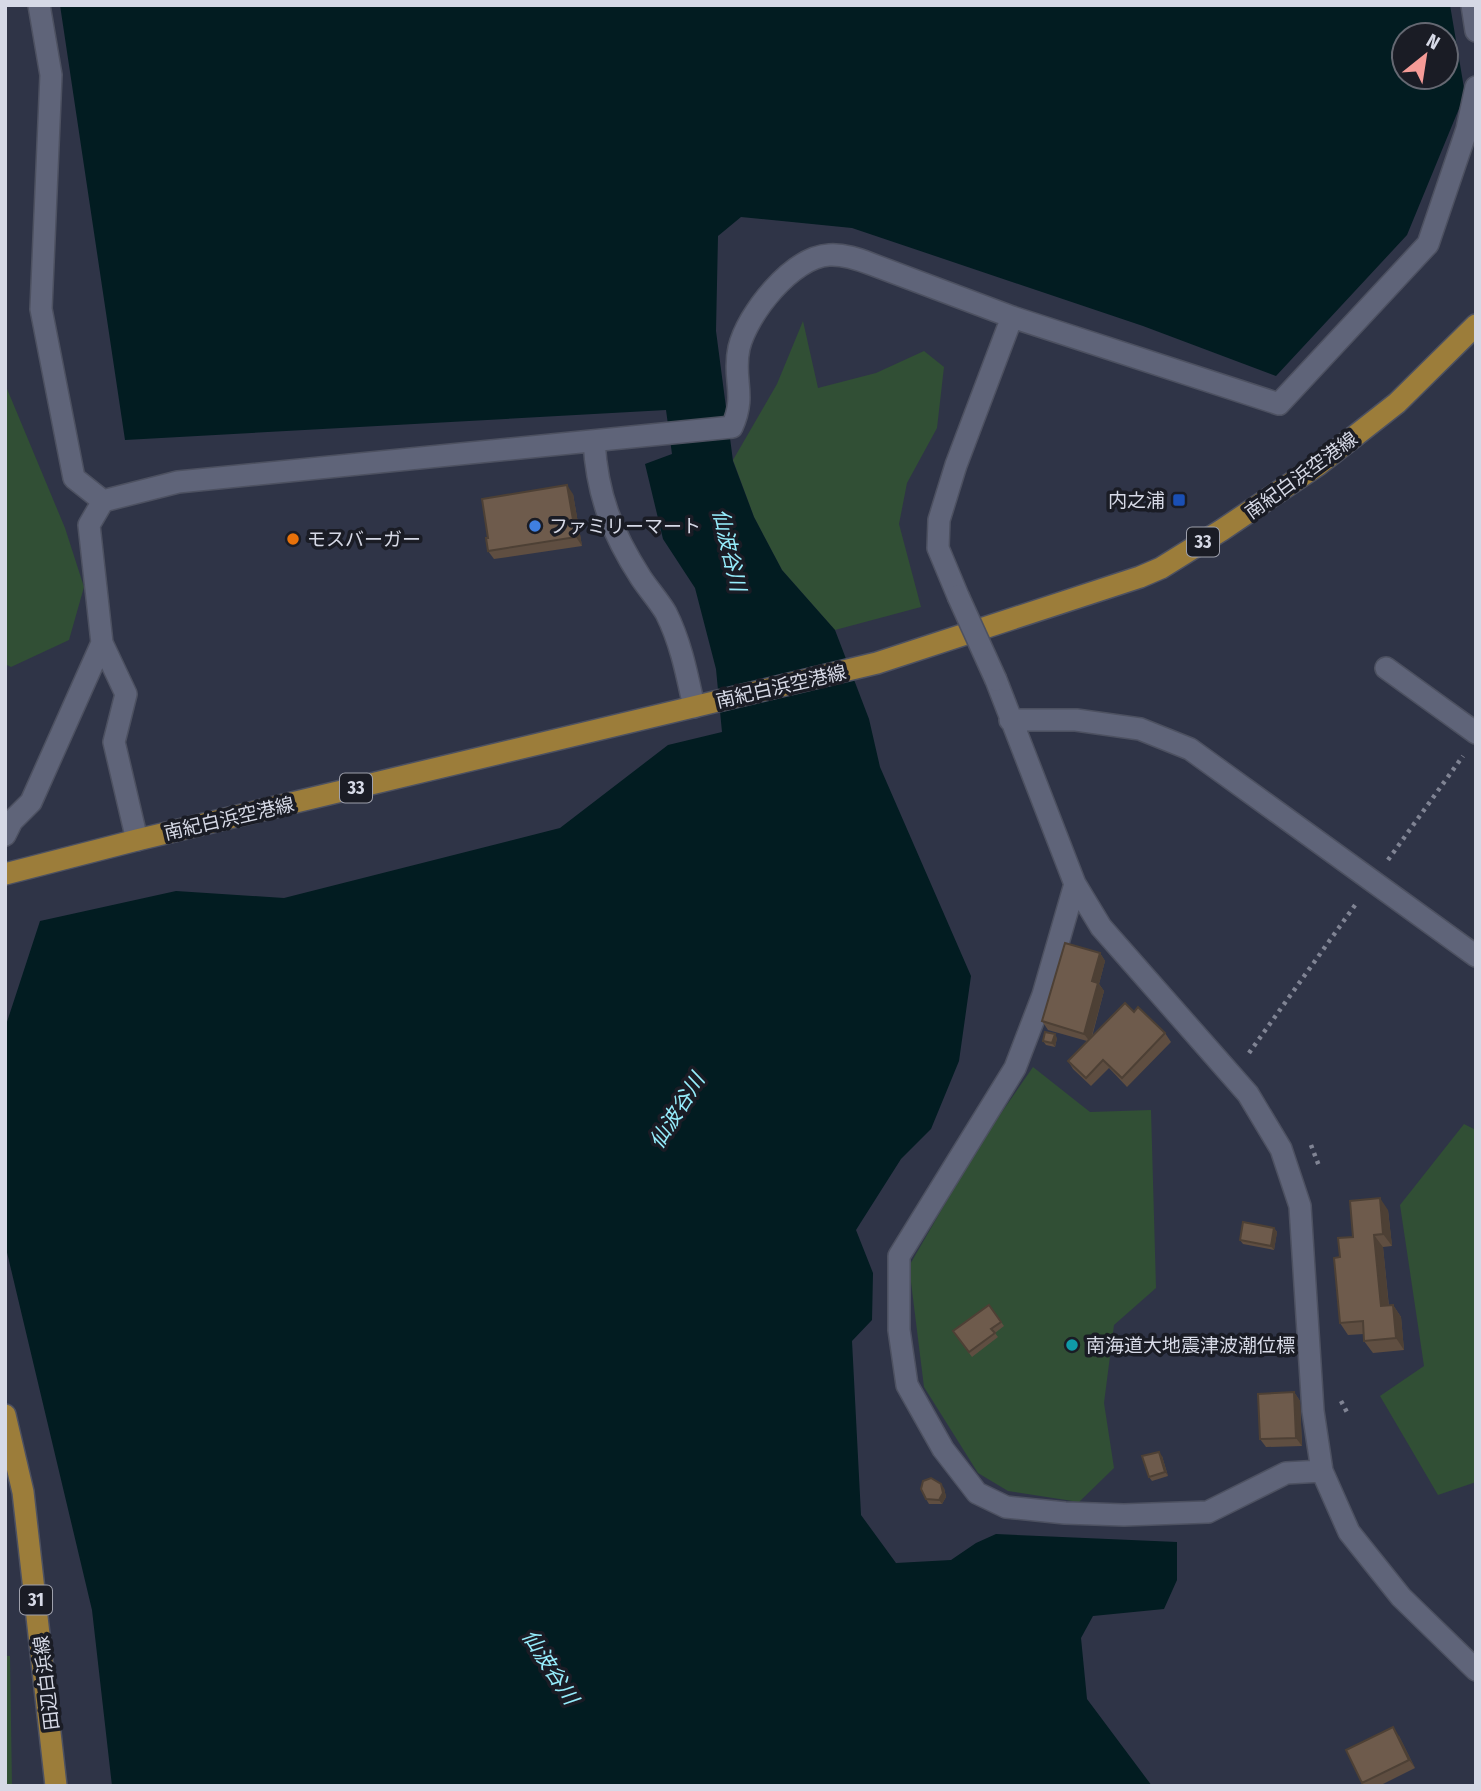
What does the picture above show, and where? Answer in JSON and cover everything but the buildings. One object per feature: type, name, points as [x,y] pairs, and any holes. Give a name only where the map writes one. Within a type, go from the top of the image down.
[{"type":"main road","name":"南紀白浜空港線","points":[[5,874],[877,663],[1107,589],[1161,568],[1318,465],[1397,403],[1476,325]]},
{"type":"main road","name":"田辺白浜線","points":[[5,1415],[23,1492],[57,1786]]},
{"type":"street","points":[[39,5],[51,75],[41,309],[74,478],[103,501]]},
{"type":"street","points":[[1472,5],[1476,32]]},
{"type":"street","points":[[137,840],[114,742],[126,694],[102,643],[89,525],[103,501],[178,482],[732,428],[739,411],[739,350],[754,314],[792,272],[827,255],[848,256],[1012,317],[1279,404],[1428,244],[1467,129],[1476,87]]},
{"type":"street","points":[[1012,317],[956,465],[939,520],[938,548],[996,680],[1075,884],[1101,927],[1248,1094],[1282,1149],[1300,1206],[1313,1411],[1322,1471],[1349,1532],[1401,1597],[1476,1670]]},
{"type":"street","points":[[594,441],[596,475],[615,534],[665,612],[701,705]]},
{"type":"street","points":[[8,826],[31,802],[102,643]]},
{"type":"street","points":[[1386,668],[1472,741]]},
{"type":"street","points":[[1010,720],[1076,720],[1140,729],[1190,749],[1476,956]]},
{"type":"street","points":[[1075,884],[1043,995],[1015,1068],[899,1256],[900,1330],[907,1385],[943,1449],[976,1493],[1006,1507],[1065,1513],[1209,1513],[1286,1472],[1322,1471]]},
{"type":"path","points":[[1255,1064],[1247,1055],[1472,741]]},
{"type":"path","points":[[1310,1142],[1319,1167]]},
{"type":"path","points":[[1340,1389],[1341,1400],[1349,1416]]},
{"type":"green space","points":[[803,321],[818,388],[876,373],[924,351],[944,367],[937,428],[907,483],[899,524],[921,607],[835,630],[782,570],[754,517],[733,460],[777,384]]},
{"type":"green space","points":[[5,384],[65,528],[84,587],[69,640],[11,667],[5,664]]},
{"type":"green space","points":[[1033,1067],[1090,1112],[1151,1110],[1156,1288],[1114,1325],[1104,1403],[1114,1468],[1079,1502],[1008,1491],[978,1473],[924,1387],[909,1266],[979,1145]]},
{"type":"green space","points":[[1464,1124],[1476,1130],[1476,1482],[1438,1495],[1380,1396],[1424,1366],[1400,1205]]},
{"type":"green space","points":[[5,1656],[10,1656],[12,1786],[5,1786]]},
{"type":"water","name":"仙波谷川","points":[[60,5],[1450,5],[1453,21],[1390,21],[1390,91],[1460,91],[1460,64],[1465,94],[1407,235],[1276,376],[1143,326],[852,228],[741,217],[718,236],[716,331],[733,461],[754,517],[782,570],[835,630],[869,719],[880,767],[971,976],[959,1061],[931,1129],[901,1159],[856,1230],[873,1273],[872,1320],[852,1341],[861,1515],[896,1563],[951,1560],[976,1543],[996,1534],[1177,1542],[1177,1580],[1164,1609],[1093,1616],[1081,1638],[1087,1699],[1152,1786],[112,1786],[92,1610],[5,1244],[5,1028],[40,921],[176,891],[284,898],[560,828],[668,745],[722,732],[716,669],[695,588],[663,539],[645,464],[672,454],[666,410],[125,440]]},
{"type":"place","name":"内之浦","points":[[1179,500]]},
{"type":"place","name":"ファミリーマート","points":[[535,526]]},
{"type":"place","name":"モスバーガー","points":[[293,539]]},
{"type":"place","name":"南海道大地震津波潮位標","points":[[1072,1345]]}]
